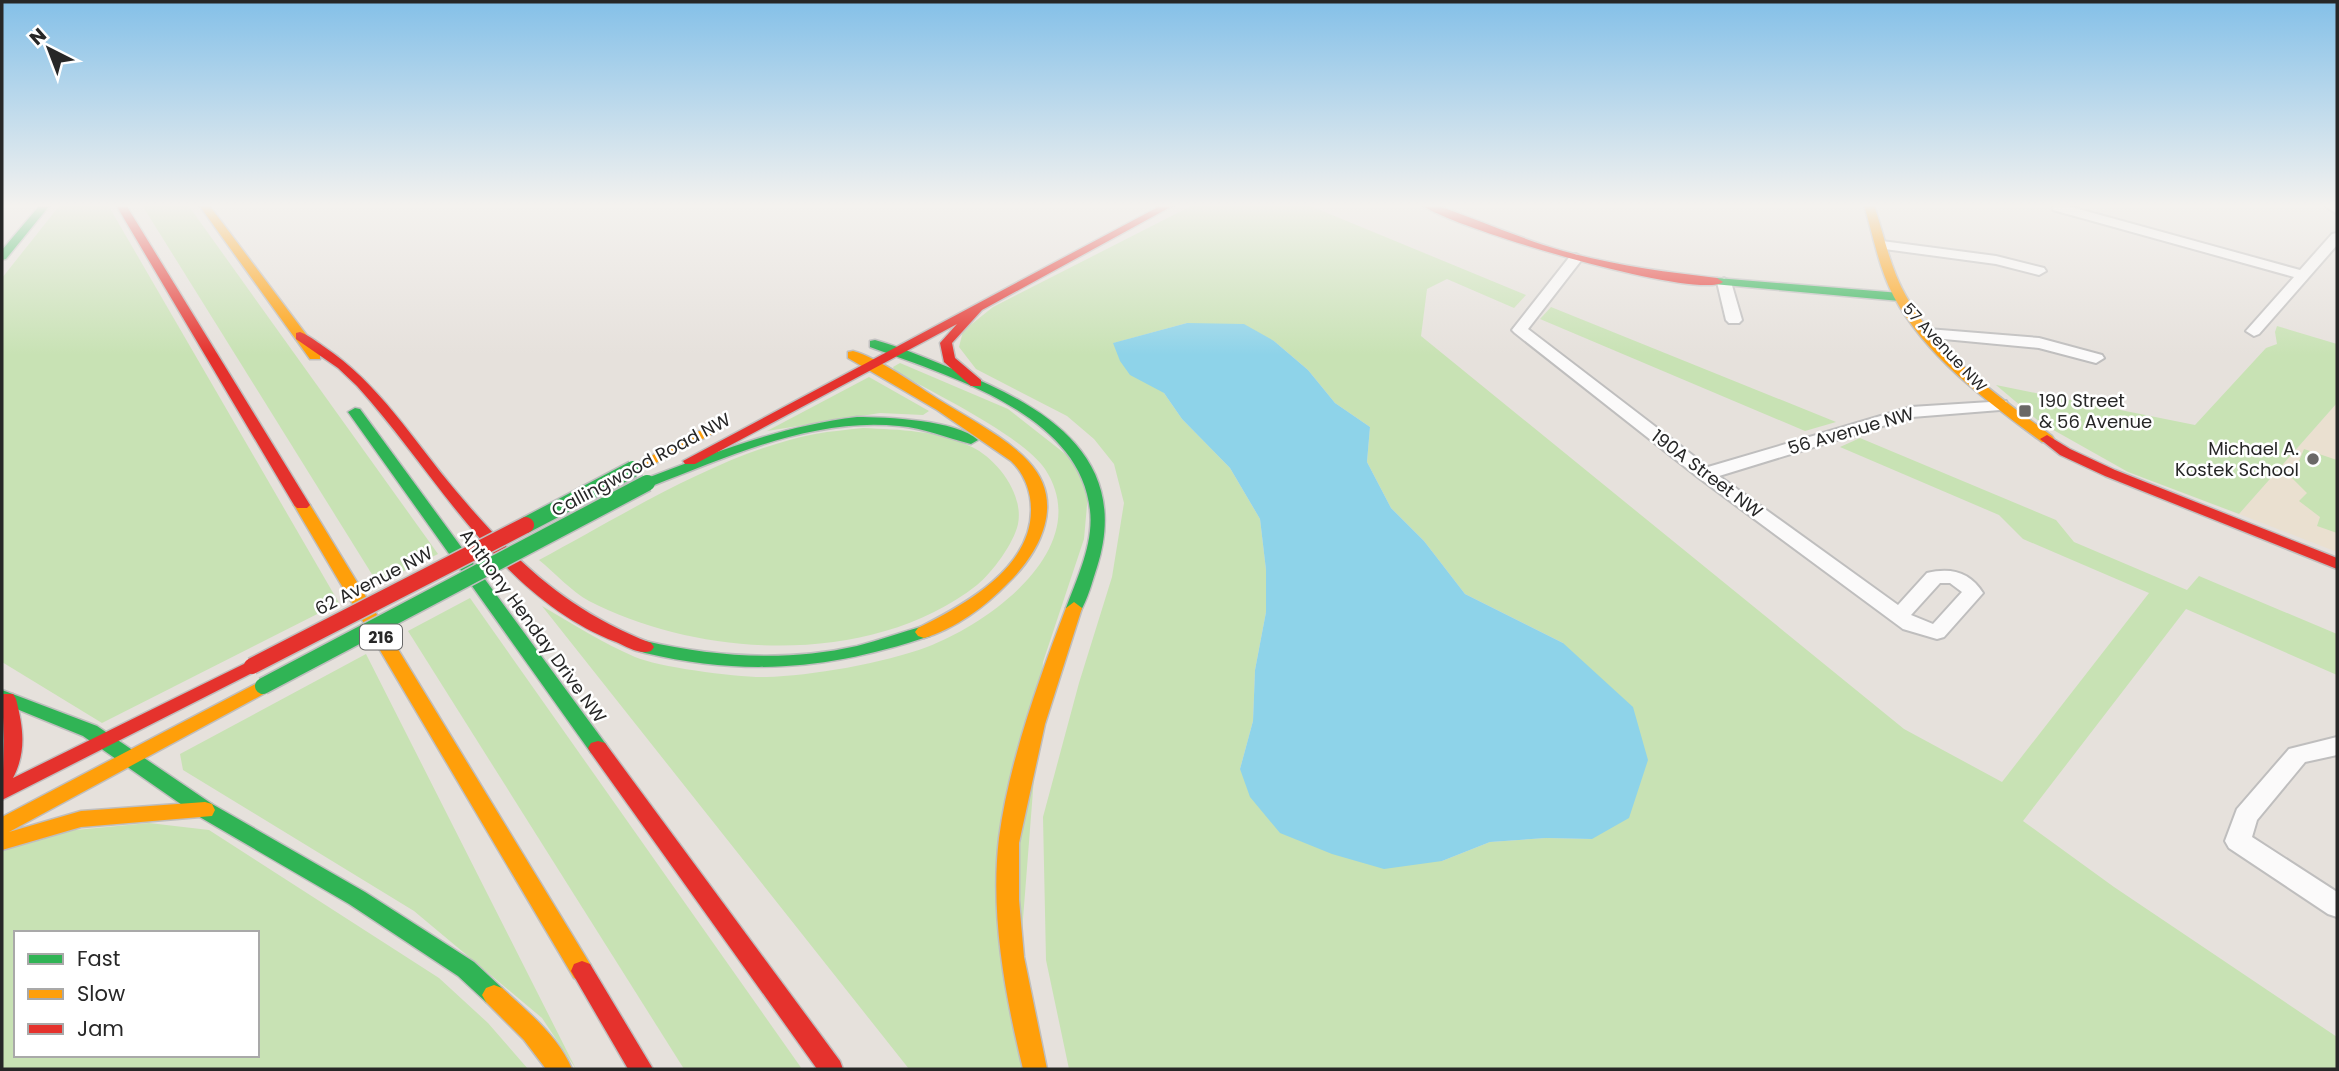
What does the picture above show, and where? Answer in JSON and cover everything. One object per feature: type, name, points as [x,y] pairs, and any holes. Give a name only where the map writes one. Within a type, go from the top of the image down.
[{"type":"main road","name":"216","points":[[151,255],[641,1069]]},
{"type":"main road","points":[[241,255],[331,379]]},
{"type":"main road","points":[[300,335],[357,378],[470,516],[515,564],[591,624],[639,645],[692,659],[753,663],[811,661],[881,649],[933,630],[992,594],[1021,562],[1038,525],[1038,492],[1025,466],[974,426],[871,365],[847,358],[1046,255]]},
{"type":"main road","name":"Callingwood Road NW","points":[[129,758],[1077,255]]},
{"type":"main road","points":[[1568,255],[1628,270],[1724,282],[1900,297]]},
{"type":"main road","name":"57 Avenue NW","points":[[1885,255],[1900,297],[1928,334],[2000,405],[2064,452],[2337,564]]},
{"type":"main road","points":[[978,308],[946,343],[949,359],[979,386]]},
{"type":"main road","points":[[875,344],[979,386],[1026,409],[1054,429],[1084,464],[1097,492],[1096,543],[1047,683],[1022,773],[1009,843],[1012,928],[1021,1021],[1035,1069]]},
{"type":"main road","name":"Anthony Henday Drive NW","points":[[346,400],[831,1069]]},
{"type":"main road","name":"62 Avenue NW","points":[[2,792],[731,418]]},
{"type":"main road","points":[[647,483],[773,437],[812,426],[866,423],[905,423],[956,434],[1025,466]]},
{"type":"main road","points":[[4,697],[90,731],[205,810],[357,898],[466,969],[532,1032],[560,1069]]},
{"type":"main road","points":[[2,780],[10,769],[18,743],[4,697]]},
{"type":"main road","points":[[2,826],[129,758]]},
{"type":"main road","points":[[2,842],[81,819],[205,810]]},
{"type":"street","points":[[1955,255],[1996,260],[2039,271]]},
{"type":"street","points":[[2230,255],[2301,275]]},
{"type":"street","points":[[2253,331],[2320,255]]},
{"type":"street","name":"190A Street NW","points":[[1576,258],[1520,330],[1705,474],[1897,613]]},
{"type":"street","points":[[1724,282],[1734,320]]},
{"type":"street","points":[[1928,334],[2039,343],[2096,358]]},
{"type":"street","name":"56 Avenue NW","points":[[1705,474],[1911,412],[2000,405]]},
{"type":"street","points":[[2337,746],[2297,755],[2246,816],[2238,841],[2337,906]]},
{"type":"shaded area","name":"Michael A. Kostek School","points":[[2337,403],[2337,552],[2239,514]]},
{"type":"green space","points":[[20,255],[137,255],[339,603],[102,723],[2,662],[2,278]]},
{"type":"green space","points":[[173,255],[224,255],[438,554],[378,584]]},
{"type":"green space","points":[[1095,255],[1429,255],[1526,295],[1514,308],[1447,279],[1427,289],[1421,336],[1904,729],[2002,782],[2149,593],[2023,539],[1999,515],[1840,447],[1860,438],[2056,520],[2074,542],[2187,590],[2199,576],[2337,634],[2337,675],[2186,609],[2023,821],[2114,887],[2337,1037],[2337,1069],[1069,1069],[1046,960],[1043,817],[1079,683],[1112,577],[1124,503],[1114,464],[1094,439],[1067,416],[976,369],[959,347],[963,331],[993,307]],"holes":[[[1187,323],[1274,341],[1308,370],[1335,403],[1370,427],[1367,462],[1391,508],[1424,541],[1465,594],[1563,643],[1592,839],[1546,838],[1490,842],[1442,861],[1240,769],[1253,721],[1255,670],[1266,612],[1266,570],[1260,519],[1230,468],[1182,419],[1164,393],[1114,343]]]},
{"type":"green space","points":[[1551,307],[1836,422],[1805,431],[1540,319]]},
{"type":"green space","points":[[2277,326],[2337,344],[2337,403],[2239,514],[2128,472],[2041,423],[1996,385],[2195,425],[2266,348],[2277,344]]},
{"type":"green space","points":[[900,363],[1008,409],[1073,460],[1088,494],[1084,539],[1043,662],[1014,1035],[1023,1069],[909,1069],[542,606],[611,646],[646,661],[699,671],[754,677],[825,671],[910,653],[952,636],[979,620],[1005,601],[1029,578],[1047,553],[1057,526],[1057,498],[1045,469],[1034,456],[998,429],[895,371],[893,367]]},
{"type":"green space","points":[[869,377],[929,411],[923,415],[880,413],[767,431]]},
{"type":"green space","points":[[863,428],[918,432],[959,441],[991,460],[1013,490],[1019,513],[1018,524],[1007,548],[983,580],[935,612],[888,630],[838,641],[786,646],[734,643],[683,634],[634,620],[589,601],[539,560],[674,487],[744,455],[815,434]]},
{"type":"green space","points":[[2304,449],[2337,460],[2337,533],[2317,526],[2320,517],[2299,501],[2307,493],[2292,478]]},
{"type":"green space","points":[[470,598],[802,1069],[684,1069],[408,631]]},
{"type":"green space","points":[[366,654],[576,1069],[542,1018],[414,911],[183,770],[180,754]]},
{"type":"green space","points":[[149,823],[209,830],[439,978],[488,1023],[528,1069],[2,1069],[2,849],[65,831]]},
{"type":"water","points":[[1187,323],[1244,324],[1274,341],[1308,370],[1335,403],[1370,427],[1367,462],[1391,508],[1424,541],[1465,594],[1563,643],[1633,707],[1648,760],[1629,818],[1592,839],[1546,838],[1490,842],[1442,861],[1384,869],[1332,854],[1280,833],[1250,797],[1240,769],[1253,721],[1255,670],[1266,612],[1266,570],[1260,519],[1230,468],[1182,419],[1164,393],[1130,375],[1120,361],[1113,343]]},
{"type":"traffic: fast","points":[[1717,282],[1900,297]]},
{"type":"traffic: fast","points":[[875,344],[977,384],[1012,402],[1045,422],[1071,447],[1090,476],[1098,510],[1094,548],[1074,608]]},
{"type":"traffic: fast","points":[[355,412],[598,748]]},
{"type":"traffic: fast","points":[[647,483],[765,440],[826,425],[888,421],[909,423],[971,440]]},
{"type":"traffic: fast","points":[[526,525],[633,469]]},
{"type":"traffic: fast","points":[[263,686],[647,483]]},
{"type":"traffic: fast","points":[[645,647],[716,660],[786,662],[855,652],[924,632]]},
{"type":"traffic: fast","points":[[2,696],[90,731],[205,810],[357,898],[466,969],[494,995]]},
{"type":"traffic: slow","points":[[241,255],[315,356]]},
{"type":"traffic: slow","points":[[1884,255],[1900,297],[1928,335],[1966,374],[2047,439]]},
{"type":"traffic: slow","points":[[853,355],[907,386],[1012,454],[1027,469],[1039,496],[1039,521],[1030,546],[1015,568],[970,606],[924,632]]},
{"type":"traffic: slow","points":[[633,469],[711,429]]},
{"type":"traffic: slow","points":[[302,505],[582,971]]},
{"type":"traffic: slow","points":[[1035,1069],[1013,957],[1008,900],[1009,843],[1035,724],[1074,608]]},
{"type":"traffic: slow","points":[[2,826],[263,686]]},
{"type":"traffic: slow","points":[[2,842],[81,819],[205,810]]},
{"type":"traffic: slow","points":[[494,995],[532,1032],[560,1069]]},
{"type":"traffic: jam","points":[[151,255],[302,505]]},
{"type":"traffic: jam","points":[[690,461],[1075,255]]},
{"type":"traffic: jam","points":[[1566,255],[1637,271],[1717,282]]},
{"type":"traffic: jam","points":[[976,383],[949,359],[946,343],[977,308]]},
{"type":"traffic: jam","points":[[300,336],[362,383],[478,526],[539,587],[608,633],[645,647]]},
{"type":"traffic: jam","points":[[2047,439],[2065,452],[2110,473],[2337,564]]},
{"type":"traffic: jam","points":[[252,666],[526,525]]},
{"type":"traffic: jam","points":[[2,792],[252,666]]},
{"type":"traffic: jam","points":[[2,780],[11,760],[14,741],[7,699]]},
{"type":"traffic: jam","points":[[598,748],[831,1069]]},
{"type":"traffic: jam","points":[[582,971],[641,1069]]},
{"type":"place","name":"190 Street & 56 Avenue","points":[[2025,411]]},
{"type":"place","name":"Michael A. Kostek School","points":[[2313,459]]}]
